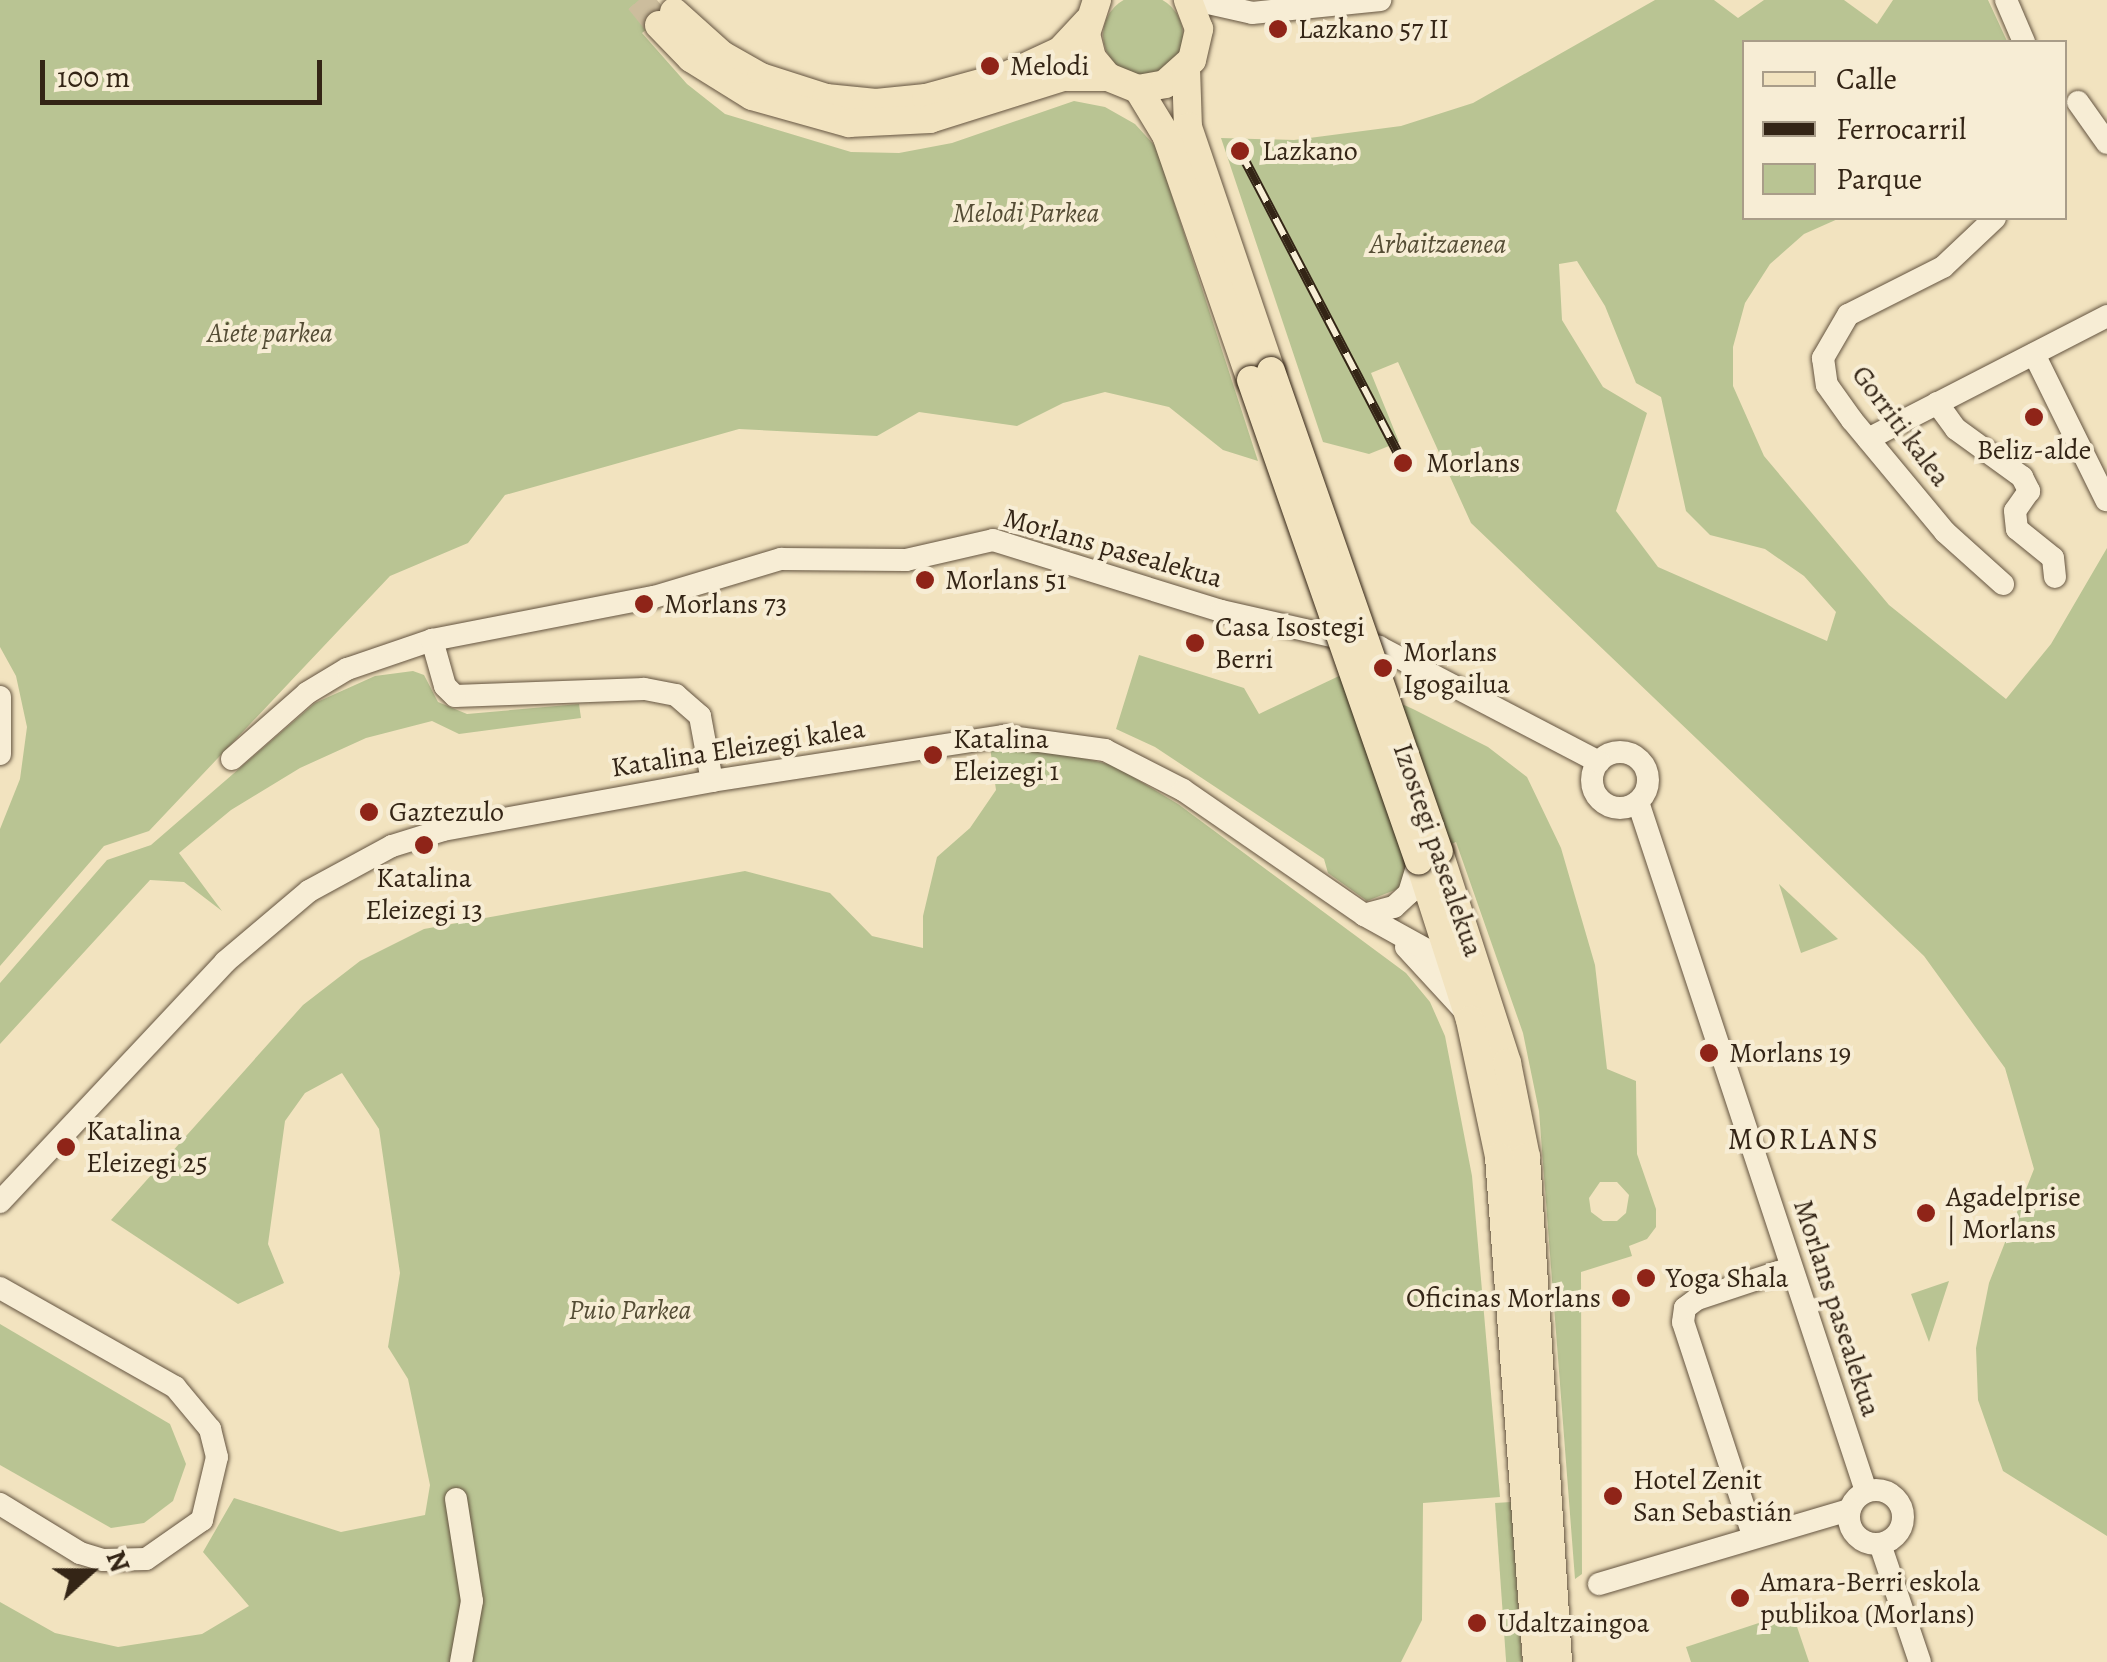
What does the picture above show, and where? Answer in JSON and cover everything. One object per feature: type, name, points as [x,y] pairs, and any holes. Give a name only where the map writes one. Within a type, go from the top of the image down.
[{"type":"main road","points":[[1092,11],[1060,51],[1006,76],[926,98],[876,103],[802,92],[760,77],[667,19],[691,58],[752,96],[850,122],[930,119],[1075,74],[1108,77],[1138,89],[1165,84],[1186,68],[1198,42],[1191,0]]},
{"type":"main road","points":[[1092,11],[1092,58],[1108,77]]},
{"type":"main road","name":"Izostegi pasealekua","points":[[1186,68],[1188,127],[1261,376]]},
{"type":"main road","name":"Izostegi pasealekua","points":[[1138,89],[1166,135],[1261,376],[1429,856],[1507,1062],[1536,1240],[1558,1662]]},
{"type":"main road","name":"Izostegi pasealekua","points":[[1429,856],[1470,1020],[1509,1226],[1536,1662]]},
{"type":"street","points":[[1191,0],[1252,13],[1380,0]]},
{"type":"street","points":[[2006,0],[2023,40]]},
{"type":"street","points":[[1198,42],[1252,13]]},
{"type":"street","points":[[2078,102],[2107,143]]},
{"type":"street","name":"Gorriti kalea","points":[[1993,220],[1944,266],[1848,314],[1834,331],[1823,358],[1826,385],[1868,439],[1976,560],[2004,572]]},
{"type":"street","points":[[1868,439],[2107,316]]},
{"type":"street","points":[[2034,354],[2106,500]]},
{"type":"street","points":[[1937,403],[1956,429],[2022,477],[2029,491],[2016,511],[2018,529],[2053,558],[2055,577]]},
{"type":"street","name":"Morlans pasealekua","points":[[232,759],[270,722],[347,669],[432,640],[654,598],[781,559],[906,560],[993,540],[1220,610],[1319,631],[1392,652],[1599,762]]},
{"type":"street","points":[[432,640],[445,686],[456,696],[644,689],[676,695],[700,716],[712,781]]},
{"type":"street","points":[[0,696],[0,754]]},
{"type":"street","name":"Katalina Eleizegi kalea","points":[[0,1219],[8,1197],[224,962],[309,891],[392,846],[444,830],[712,781],[1003,736],[1072,742],[1143,766],[1364,915],[1452,960],[1471,980],[1507,1062]]},
{"type":"street","points":[[1619,752],[1643,764],[1648,783],[1638,802],[1613,808],[1597,796],[1592,778],[1599,762],[1619,752]]},
{"type":"street","name":"Morlans pasealekua","points":[[1638,802],[1866,1491]]},
{"type":"street","points":[[1429,856],[1402,900],[1364,915],[1439,976],[1470,1020]]},
{"type":"street","points":[[1754,1535],[1682,1322],[1685,1308],[1698,1299],[1792,1268]]},
{"type":"street","points":[[0,1288],[176,1387],[210,1429],[217,1458],[202,1520],[146,1558],[103,1560],[80,1552],[0,1504]]},
{"type":"street","points":[[1599,1584],[1849,1510],[1866,1491],[1892,1495],[1902,1509],[1896,1536],[1880,1544],[1856,1536],[1849,1510]]},
{"type":"street","points":[[456,1500],[472,1601],[461,1662]]},
{"type":"street","points":[[1880,1544],[1920,1662]]},
{"type":"green space","points":[[1126,-1],[1160,-1],[1176,13],[1182,27],[1182,43],[1176,57],[1151,74],[1135,74],[1121,68],[1104,43],[1106,20]]},
{"type":"green space","name":"Aiete parkea","points":[[0,0],[652,0],[662,17],[642,33],[687,84],[725,114],[851,152],[899,153],[952,143],[1074,101],[1105,107],[1135,124],[1156,147],[1258,461],[1223,450],[1169,407],[1105,392],[1063,403],[1017,426],[919,412],[877,436],[739,429],[505,495],[468,543],[390,576],[149,831],[104,846],[0,966],[0,829],[20,779],[27,727],[16,676],[0,647]]},
{"type":"green space","name":"Arbaitzaenea","points":[[1655,0],[1714,0],[1738,18],[1764,0],[1844,0],[1877,24],[1893,0],[1988,0],[2007,40],[1742,40],[1742,220],[1836,220],[1804,234],[1770,264],[1745,303],[1733,347],[1733,386],[1764,456],[1889,605],[2006,699],[2051,644],[2107,548],[2107,1536],[2003,1471],[1978,1400],[1976,1348],[1989,1283],[2034,1169],[2005,1068],[1924,956],[1471,523],[1398,362],[1371,373],[1399,442],[1369,454],[1323,442],[1221,138],[1294,140],[1401,126],[1473,103]],"holes":[[[1577,261],[1605,306],[1636,383],[1661,397],[1686,511],[1710,535],[1765,549],[1804,576],[1836,612],[1827,641],[1658,567],[1616,511],[1647,413],[1603,387],[1562,320],[1559,264]]]},
{"type":"green space","points":[[1139,655],[1244,688],[1259,714],[1339,676],[1488,747],[1527,777],[1561,848],[1595,965],[1607,1069],[1636,1081],[1637,1154],[1656,1209],[1656,1227],[1647,1239],[1629,1246],[1632,1256],[1581,1272],[1582,1574],[1575,1579],[1539,1111],[1523,1033],[1456,842],[1407,863],[1400,888],[1367,901],[1328,873],[1324,859],[1155,747],[1116,729]],"holes":[[[1600,1182],[1617,1182],[1629,1195],[1626,1213],[1617,1221],[1603,1221],[1591,1212],[1589,1198]]]},
{"type":"green space","points":[[413,671],[424,675],[438,702],[467,714],[579,704],[581,718],[459,734],[432,721],[366,738],[300,768],[231,810],[179,853],[222,911],[184,882],[150,880],[0,1044],[0,983],[107,860],[151,845],[315,703],[375,676]]},
{"type":"green space","name":"Puio Parkea","points":[[1022,745],[1113,765],[1178,804],[1406,973],[1430,1002],[1445,1036],[1472,1176],[1500,1497],[1423,1503],[1422,1620],[1401,1662],[0,1662],[0,1602],[55,1633],[118,1647],[202,1634],[249,1606],[203,1552],[234,1498],[341,1532],[425,1515],[430,1485],[408,1379],[388,1347],[400,1273],[379,1129],[342,1073],[305,1093],[285,1121],[268,1244],[284,1283],[238,1304],[111,1220],[303,1005],[360,961],[424,929],[745,871],[830,893],[872,936],[923,948],[923,916],[937,857],[970,828],[996,790],[990,747]]},
{"type":"green space","points":[[1779,884],[1838,939],[1801,953]]},
{"type":"green space","points":[[1949,1281],[1929,1342],[1911,1294]]},
{"type":"green space","points":[[0,1324],[170,1424],[186,1464],[173,1501],[144,1523],[111,1528],[0,1465]]},
{"type":"green space","points":[[1511,1502],[1522,1662],[1506,1662],[1495,1503]]},
{"type":"green space","points":[[1792,1612],[1809,1662],[1691,1662],[1686,1647]]},
{"type":"tunnel","points":[[639,0],[659,25]]},
{"type":"railway","points":[[1240,151],[1403,463]]},
{"type":"place","name":"Lazkano 57 II","points":[[1278,29]]},
{"type":"place","name":"Melodi","points":[[990,66]]},
{"type":"place","name":"Lazkano","points":[[1240,151]]},
{"type":"place","name":"Beliz-alde","points":[[2034,417]]},
{"type":"place","name":"Morlans","points":[[1403,463]]},
{"type":"place","name":"Morlans 51","points":[[925,580]]},
{"type":"place","name":"Morlans 73","points":[[644,604]]},
{"type":"place","name":"Casa Isostegi Berri","points":[[1195,643]]},
{"type":"place","name":"Morlans Igogailua","points":[[1383,668]]},
{"type":"place","name":"Katalina Eleizegi 1","points":[[933,755]]},
{"type":"place","name":"Gaztezulo","points":[[369,812]]},
{"type":"place","name":"Katalina Eleizegi 13","points":[[424,845]]},
{"type":"place","name":"Morlans 19","points":[[1709,1053]]},
{"type":"place","name":"Katalina Eleizegi 25","points":[[66,1147]]},
{"type":"place","name":"Agadelprise | Morlans","points":[[1926,1213]]},
{"type":"place","name":"Yoga Shala","points":[[1646,1278]]},
{"type":"place","name":"Oficinas Morlans","points":[[1621,1298]]},
{"type":"place","name":"Hotel Zenit San Sebastián","points":[[1613,1496]]},
{"type":"place","name":"Amara-Berri eskola publikoa (Morlans)","points":[[1740,1598]]},
{"type":"place","name":"Udaltzaingoa","points":[[1477,1623]]},
{"type":"district","name":"MORLANS","points":[[1804,1139]]},
{"type":"park label","name":"Melodi Parkea","points":[[1026,213]]}]
